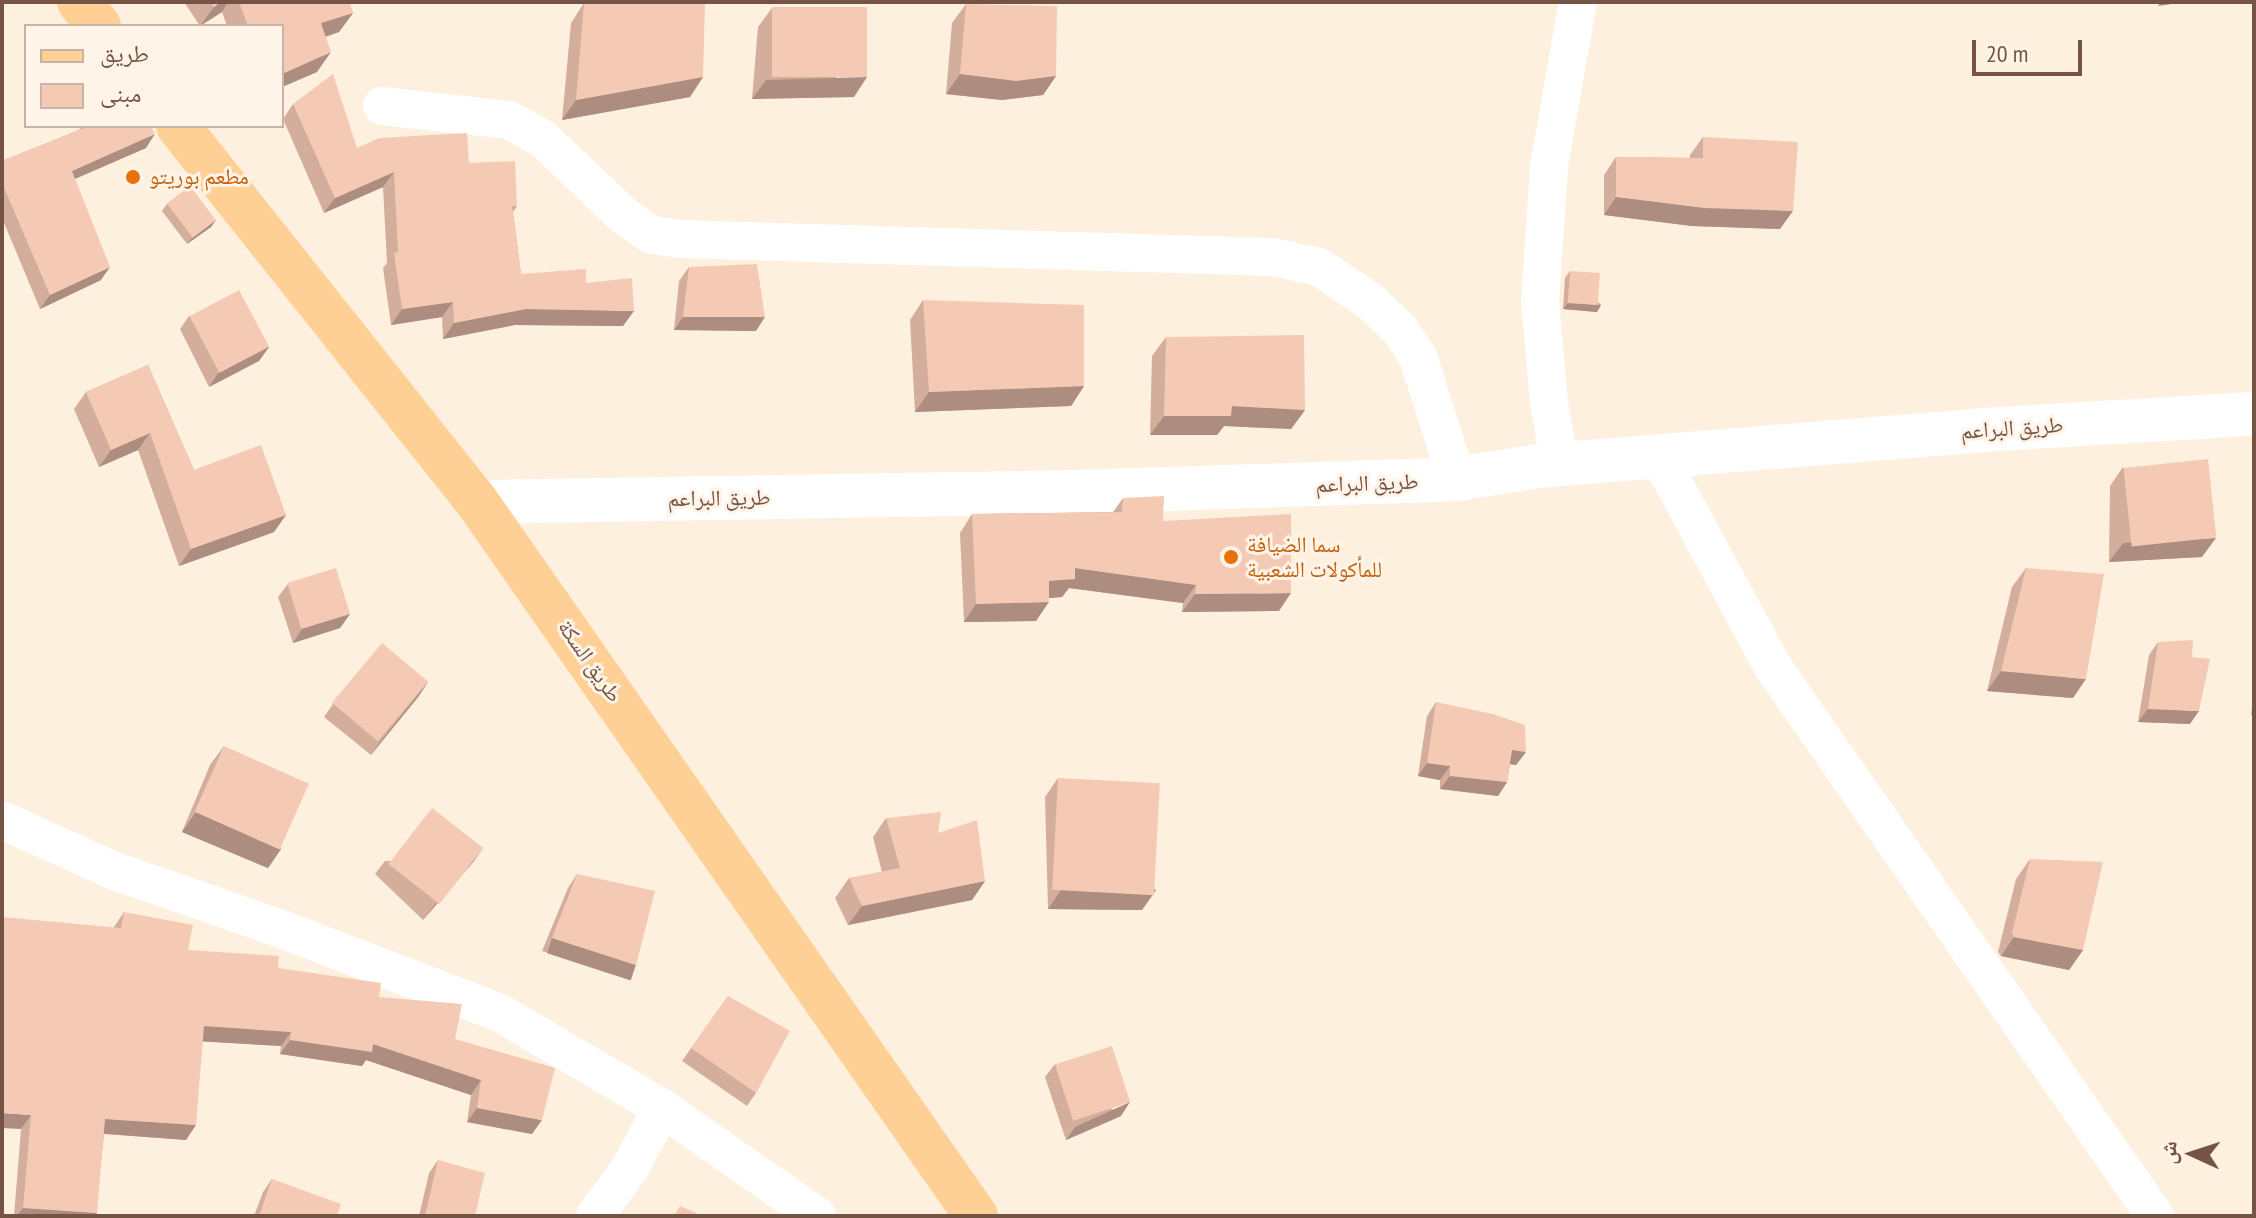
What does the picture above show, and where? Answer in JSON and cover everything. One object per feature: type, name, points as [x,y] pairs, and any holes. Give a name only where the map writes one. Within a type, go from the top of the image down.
[{"type":"main road","points":[[79,2],[97,24]]},
{"type":"main road","name":"طريق السكة","points":[[180,128],[477,502],[976,1216]]},
{"type":"street","points":[[1560,467],[1549,402],[1540,302],[1549,166],[1578,2]]},
{"type":"street","points":[[382,106],[509,120],[542,138],[623,215],[652,235],[680,239],[1273,257],[1319,267],[1371,302],[1401,331],[1418,357],[1457,479]]},
{"type":"street","name":"طريق البراعم","points":[[477,502],[1058,493],[1457,479],[1538,466],[1560,467],[1982,430],[2254,414]]},
{"type":"street","points":[[1660,458],[1773,667],[1895,848],[2155,1216]]},
{"type":"street","points":[[2,820],[112,870],[284,930],[500,1013],[662,1108],[817,1216]]},
{"type":"street","points":[[595,1216],[630,1168],[662,1108]]},
{"type":"building","points":[[239,2],[349,2],[353,13],[321,23],[331,52],[284,73],[284,24],[247,24]]},
{"type":"building","points":[[705,2],[703,77],[576,100],[584,3]]},
{"type":"building","points":[[966,4],[1057,6],[1056,76],[1016,81],[960,74]]},
{"type":"building","points":[[772,7],[867,7],[867,77],[772,77]]},
{"type":"building","points":[[333,74],[357,148],[379,138],[467,133],[469,163],[515,161],[517,206],[512,206],[521,274],[586,269],[586,283],[632,278],[634,311],[526,309],[454,323],[453,302],[402,309],[394,253],[398,252],[394,172],[335,198],[293,104]]},
{"type":"building","points":[[84,128],[152,128],[155,134],[72,171],[110,267],[50,295],[2,183],[2,161]]},
{"type":"building","points":[[1703,137],[1798,142],[1793,211],[1704,208],[1616,197],[1616,157],[1703,158]]},
{"type":"building","points":[[190,186],[216,220],[193,238],[167,203]]},
{"type":"building","points":[[757,264],[765,317],[683,317],[689,267]]},
{"type":"building","points":[[1570,271],[1600,273],[1598,305],[1568,303]]},
{"type":"building","points":[[239,290],[269,347],[220,373],[190,316]]},
{"type":"building","points":[[923,300],[1084,305],[1084,386],[929,392]]},
{"type":"building","points":[[1304,335],[1305,410],[1232,406],[1231,416],[1164,416],[1166,337]]},
{"type":"building","points":[[148,365],[194,470],[261,445],[286,515],[191,549],[150,433],[111,450],[86,392]]},
{"type":"building","points":[[2208,459],[2216,538],[2132,546],[2123,468]]},
{"type":"building","points":[[1164,496],[1163,521],[1291,514],[1291,593],[1195,594],[1196,585],[1075,568],[1075,579],[1049,581],[1049,602],[976,604],[972,514],[1122,512],[1123,498]]},
{"type":"building","points":[[336,568],[350,614],[301,629],[287,583]]},
{"type":"building","points":[[2026,568],[2104,574],[2086,679],[2001,671]]},
{"type":"building","points":[[2193,640],[2192,657],[2210,659],[2199,711],[2148,709],[2158,642]]},
{"type":"building","points":[[382,643],[428,682],[378,741],[332,703]]},
{"type":"building","points":[[1436,702],[1493,714],[1525,725],[1526,752],[1512,750],[1507,782],[1450,776],[1450,766],[1427,763]]},
{"type":"building","points":[[224,746],[309,784],[280,850],[195,812]]},
{"type":"building","points":[[1058,778],[1160,783],[1154,895],[1052,890]]},
{"type":"building","points":[[432,808],[483,848],[440,904],[388,864]]},
{"type":"building","points":[[941,812],[938,833],[977,820],[985,881],[862,906],[849,878],[900,868],[886,818]]},
{"type":"building","points":[[2030,859],[2103,862],[2083,950],[2014,937],[2012,933]]},
{"type":"building","points":[[577,874],[655,891],[636,965],[552,938]]},
{"type":"building","points":[[124,912],[193,925],[188,950],[279,956],[278,968],[381,983],[379,997],[462,1004],[455,1039],[555,1068],[542,1120],[477,1108],[481,1080],[373,1044],[372,1052],[290,1040],[291,1032],[204,1026],[196,1125],[105,1119],[97,1213],[23,1208],[31,1115],[2,1113],[2,917],[121,928]]},
{"type":"building","points":[[728,996],[790,1031],[756,1093],[691,1048]]},
{"type":"building","points":[[1112,1046],[1130,1102],[1073,1121],[1055,1065]]},
{"type":"building","points":[[438,1160],[485,1173],[475,1216],[425,1216]]},
{"type":"building","points":[[272,1179],[341,1204],[337,1216],[259,1216]]},
{"type":"building","points":[[680,1206],[703,1216],[674,1216]]},
{"type":"place","name":"مطعم بوريتو","points":[[133,177]]},
{"type":"place","name":"سما الضيافة للمأكولات الشعبية","points":[[1231,557]]}]
